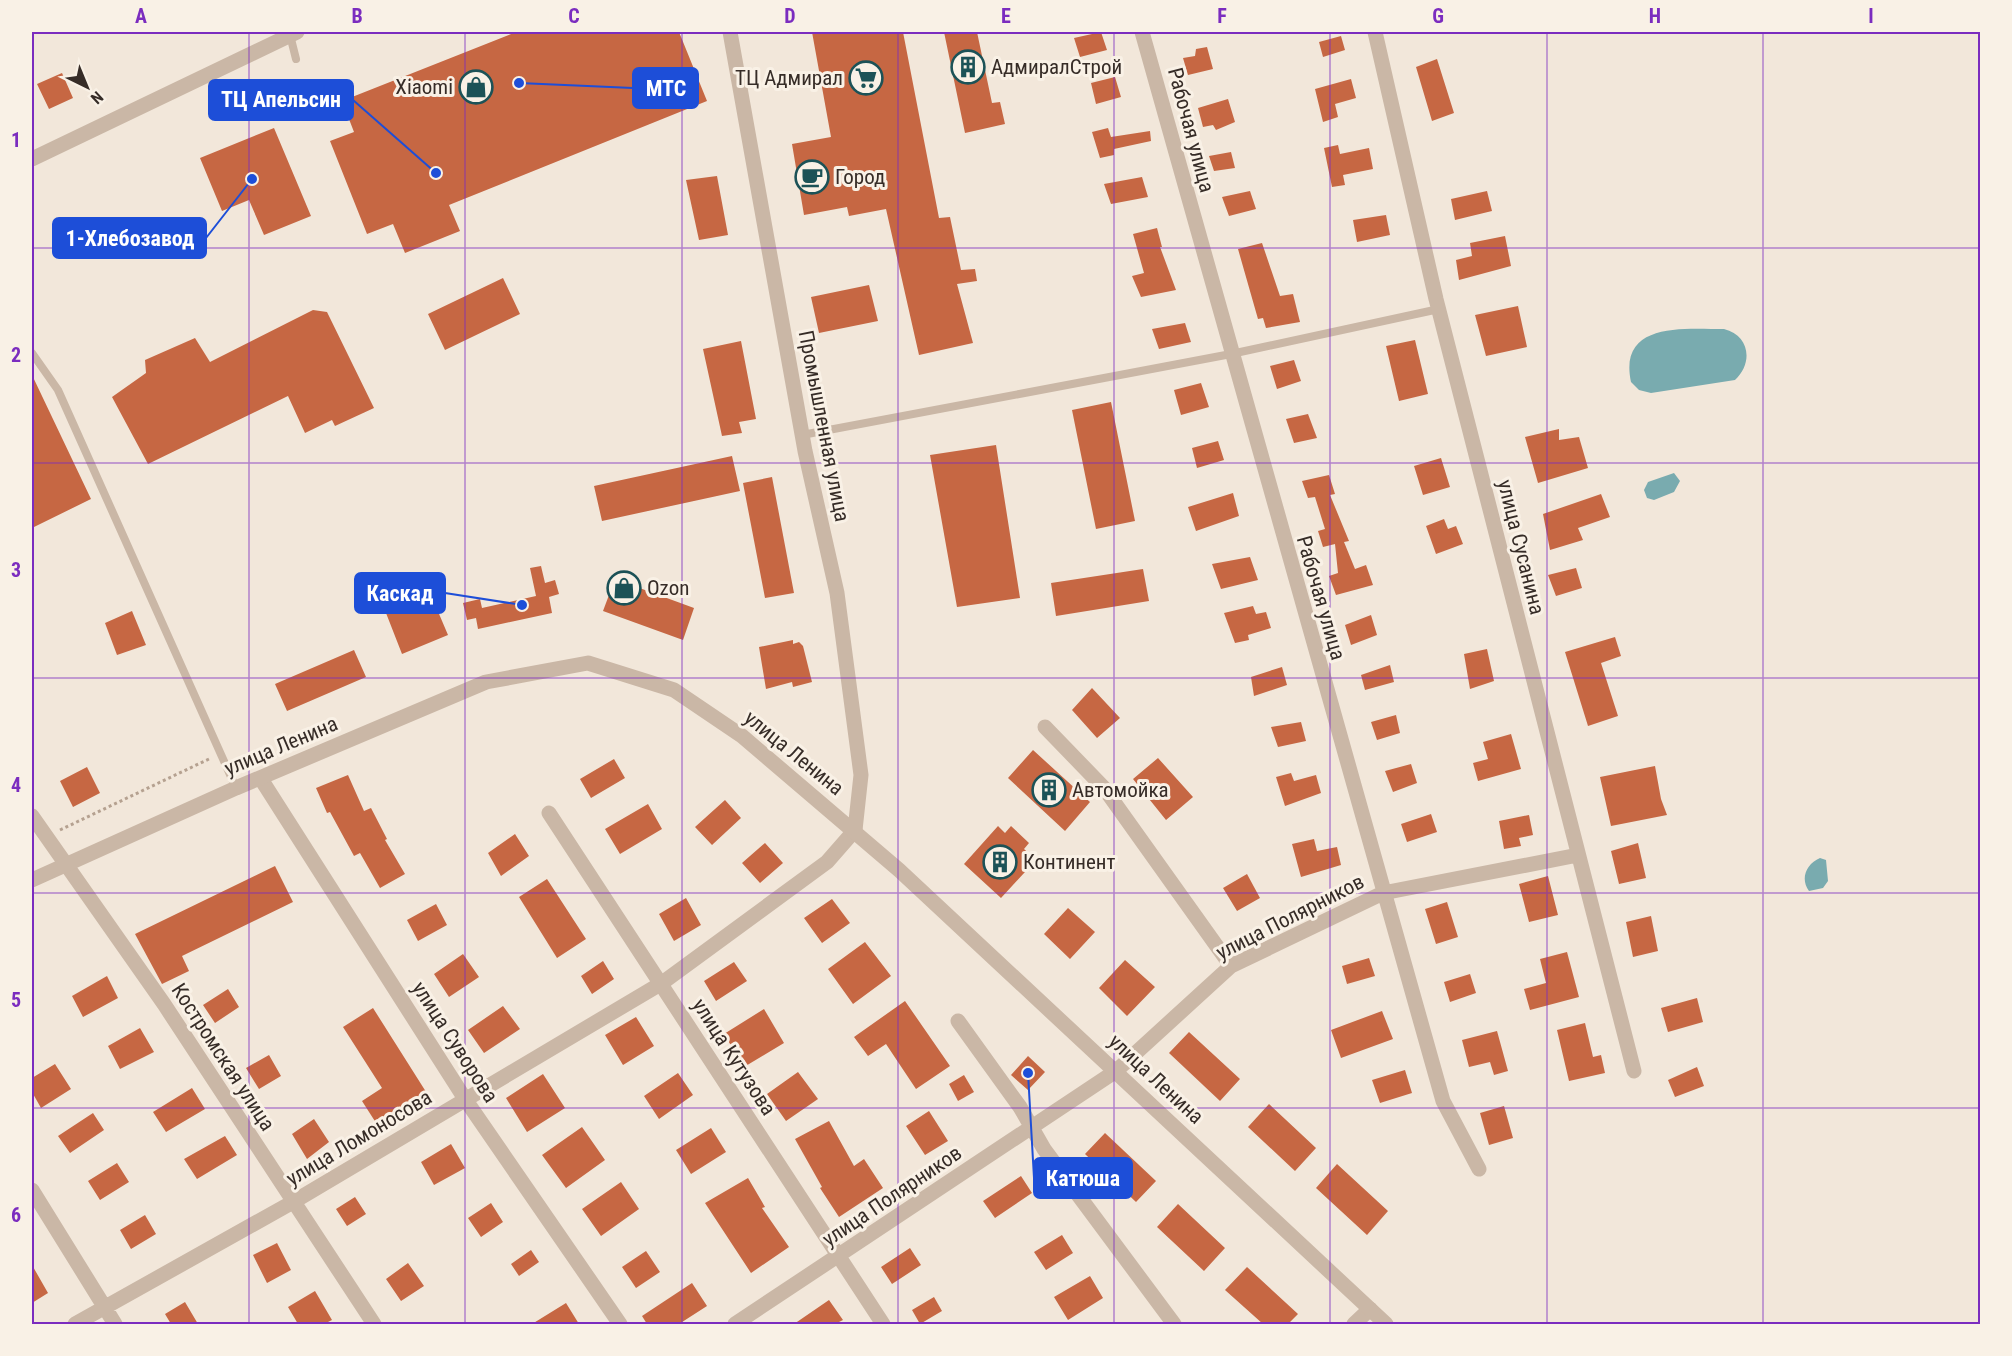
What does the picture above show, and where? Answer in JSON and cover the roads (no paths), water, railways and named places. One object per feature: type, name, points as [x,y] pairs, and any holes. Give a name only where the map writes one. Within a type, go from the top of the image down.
[{"type":"street","name":"Промышленная улица","points":[[730,32],[802,435],[837,593],[861,776],[855,830]]},
{"type":"street","name":"Рабочая улица","points":[[1142,32],[1443,1101],[1479,1169]]},
{"type":"street","name":"улица Сусанина","points":[[1375,32],[1439,309],[1634,1071]]},
{"type":"street","points":[[32,159],[293,33]]},
{"type":"street","name":"улица Ленина","points":[[32,880],[236,788],[486,682],[588,663],[674,690],[742,736],[855,830],[1386,1324]]},
{"type":"street","points":[[1045,726],[1104,788],[1232,966]]},
{"type":"street","name":"улица Суворова","points":[[261,778],[465,1099],[620,1324]]},
{"type":"street","name":"улица Кутузова","points":[[549,813],[662,982],[883,1324]]},
{"type":"street","name":"Костромская улица","points":[[32,816],[164,1004],[374,1324]]},
{"type":"street","name":"улица Ломоносова","points":[[75,1324],[293,1202],[662,982],[827,862],[855,830]]},
{"type":"street","name":"улица Полярников","points":[[735,1324],[839,1258],[1116,1071],[1232,966],[1383,892],[1578,855]]},
{"type":"street","points":[[958,1021],[1032,1127],[1044,1149],[1174,1324]]},
{"type":"street","points":[[32,1190],[115,1324]]},
{"type":"street","points":[[1354,1324],[1370,1309]]},
{"type":"lane","points":[[293,33],[296,59]]},
{"type":"lane","points":[[802,435],[1231,354],[1439,309]]},
{"type":"lane","points":[[32,353],[58,390],[236,788]]},
{"type":"water","points":[[1724,329],[1739,337],[1746,350],[1745,365],[1735,380],[1651,393],[1639,390],[1631,382],[1630,362],[1635,348],[1644,338],[1674,330]]},
{"type":"water","points":[[1674,473],[1680,481],[1674,492],[1654,500],[1647,498],[1644,490],[1648,482]]},
{"type":"water","points":[[1820,858],[1826,860],[1828,881],[1823,888],[1809,891],[1805,882],[1806,872],[1811,864]]},
{"type":"place","name":"АдмиралСтрой","points":[[968,67]]},
{"type":"place","name":"ТЦ Адмирал","points":[[866,78]]},
{"type":"place","name":"МТС","points":[[519,83]]},
{"type":"place","name":"Xiaomi","points":[[476,87]]},
{"type":"place","name":"ТЦ Апельсин","points":[[436,173]]},
{"type":"place","name":"Город","points":[[812,177]]},
{"type":"place","name":"1-Хлебозавод","points":[[252,179]]},
{"type":"place","name":"Ozon","points":[[624,588]]},
{"type":"place","name":"Каскад","points":[[522,605]]},
{"type":"place","name":"Автомойка","points":[[1049,790]]},
{"type":"place","name":"Континент","points":[[1000,862]]},
{"type":"place","name":"Катюша","points":[[1028,1073]]}]
